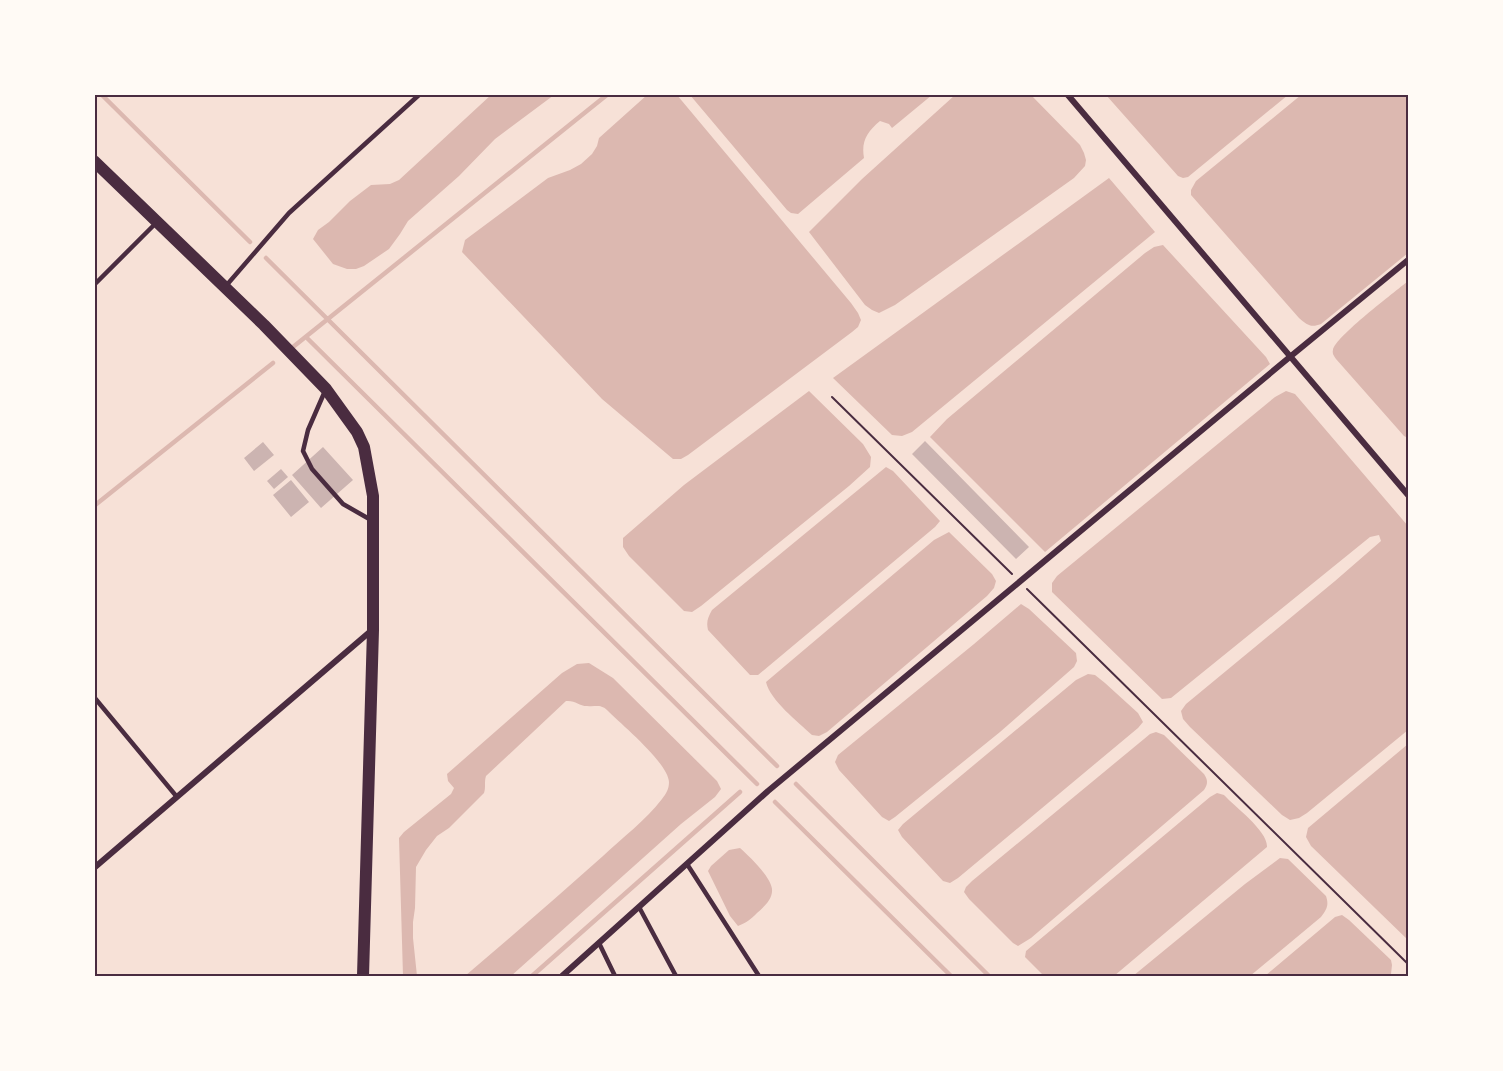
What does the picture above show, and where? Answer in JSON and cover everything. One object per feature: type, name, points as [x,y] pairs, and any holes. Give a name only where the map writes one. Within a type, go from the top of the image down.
[{"type":"main road","points":[[94,161],[264,325],[326,389],[357,432],[364,447],[373,496],[373,630],[363,976]]},
{"type":"street","points":[[1068,94],[1408,495]]},
{"type":"street","points":[[562,976],[768,791],[1408,260]]},
{"type":"street","points":[[94,868],[373,630]]},
{"type":"lane","points":[[225,287],[289,213],[420,94]]},
{"type":"lane","points":[[94,285],[157,222]]},
{"type":"lane","points":[[326,389],[308,430],[303,450],[312,469],[343,504],[373,521]]},
{"type":"lane","points":[[94,698],[177,797]]},
{"type":"lane","points":[[687,864],[759,976]]},
{"type":"lane","points":[[639,908],[676,976]]},
{"type":"lane","points":[[599,943],[615,976]]},
{"type":"path","points":[[832,398],[1408,964]]},
{"type":"shaded area","points":[[492,94],[554,95],[495,139],[459,176],[408,221],[389,249],[356,269],[347,269],[333,264],[313,239],[318,230],[371,185],[390,184],[399,180]]},
{"type":"shaded area","points":[[647,95],[677,95],[851,303],[861,320],[852,332],[681,459],[673,459],[602,399],[462,252],[465,240],[548,178],[581,164],[592,154],[599,138]]},
{"type":"shaded area","points":[[690,95],[932,95],[892,128],[889,124],[880,121],[866,137],[863,147],[864,158],[798,214],[787,210]]},
{"type":"shaded area","points":[[955,95],[1031,95],[1080,145],[1086,160],[1085,166],[1074,178],[895,305],[879,313],[865,305],[809,232],[862,179]]},
{"type":"shaded area","points":[[1106,95],[1288,95],[1188,177],[1183,178],[1178,176]]},
{"type":"shaded area","points":[[1301,95],[1408,95],[1408,253],[1321,324],[1314,326],[1299,318],[1191,195],[1196,181]]},
{"type":"shaded area","points":[[1109,178],[1155,232],[912,432],[902,436],[892,435],[833,378]]},
{"type":"shaded area","points":[[1163,245],[1270,364],[1045,552],[930,437],[947,419],[1145,253],[1154,247]]},
{"type":"shaded area","points":[[1408,281],[1408,438],[1336,359],[1333,351],[1336,344],[1354,325]]},
{"type":"shaded area","points":[[809,391],[863,444],[871,457],[870,467],[701,606],[692,612],[684,611],[629,556],[623,547],[623,538],[684,485]]},
{"type":"shaded area","points":[[1286,391],[1295,394],[1408,526],[1408,730],[1307,813],[1290,820],[1190,727],[1183,719],[1181,711],[1186,704],[1381,541],[1379,535],[1370,537],[1171,698],[1162,699],[1052,592],[1052,583],[1057,576],[1275,397]]},
{"type":"shaded area","points":[[886,467],[893,471],[940,521],[758,675],[750,675],[708,630],[707,624],[712,610]]},
{"type":"shaded area","points":[[949,532],[992,574],[996,581],[994,588],[827,732],[819,736],[812,735],[779,703],[766,682],[934,540]]},
{"type":"shaded area","points":[[1021,604],[1076,653],[1077,661],[1074,667],[1000,732],[895,817],[889,821],[882,817],[839,770],[835,762],[838,755]]},
{"type":"shaded area","points":[[589,663],[613,678],[717,781],[721,789],[715,797],[681,824],[511,976],[465,976],[634,829],[656,807],[668,789],[667,774],[661,765],[643,744],[605,708],[566,701],[486,776],[484,793],[449,828],[437,836],[426,850],[416,867],[413,938],[417,976],[403,976],[399,838],[451,794],[454,788],[448,781],[447,774],[562,673],[577,664]]},
{"type":"shaded area","points":[[1088,674],[1095,675],[1105,683],[1138,713],[1143,722],[958,878],[950,883],[943,881],[898,830],[1076,680]]},
{"type":"shaded area","points":[[1156,732],[1164,735],[1204,774],[1207,782],[1204,790],[1031,938],[1018,946],[1013,943],[969,899],[964,892],[966,887],[1150,734]]},
{"type":"shaded area","points":[[1408,744],[1408,940],[1311,846],[1306,837],[1308,828]]},
{"type":"shaded area","points":[[1217,793],[1224,795],[1257,827],[1267,847],[1114,976],[1044,976],[1025,957],[1026,951]]},
{"type":"shaded area","points":[[740,848],[764,873],[772,893],[762,908],[748,921],[738,926],[730,916],[708,871],[729,850]]},
{"type":"shaded area","points":[[1280,858],[1288,859],[1326,896],[1327,907],[1321,917],[1250,976],[1133,976],[1245,884]]},
{"type":"shaded area","points":[[1342,915],[1391,960],[1391,974],[1388,976],[1265,976],[1335,917]]},
{"type":"building","points":[[925,441],[1029,547],[1016,559],[912,454]]},
{"type":"building","points":[[263,442],[274,455],[254,471],[244,458]]},
{"type":"building","points":[[323,447],[353,480],[321,508],[292,475]]},
{"type":"building","points":[[281,469],[288,477],[274,489],[267,481]]},
{"type":"building","points":[[291,480],[309,502],[291,517],[273,495]]},
{"type":"waterway","points":[[101,94],[250,242]]},
{"type":"waterway","points":[[293,347],[608,94]]},
{"type":"waterway","points":[[266,258],[777,766]]},
{"type":"waterway","points":[[306,337],[757,784]]},
{"type":"waterway","points":[[94,506],[273,363]]},
{"type":"waterway","points":[[796,784],[989,976]]},
{"type":"waterway","points":[[532,976],[740,792]]},
{"type":"waterway","points":[[775,802],[951,976]]}]
